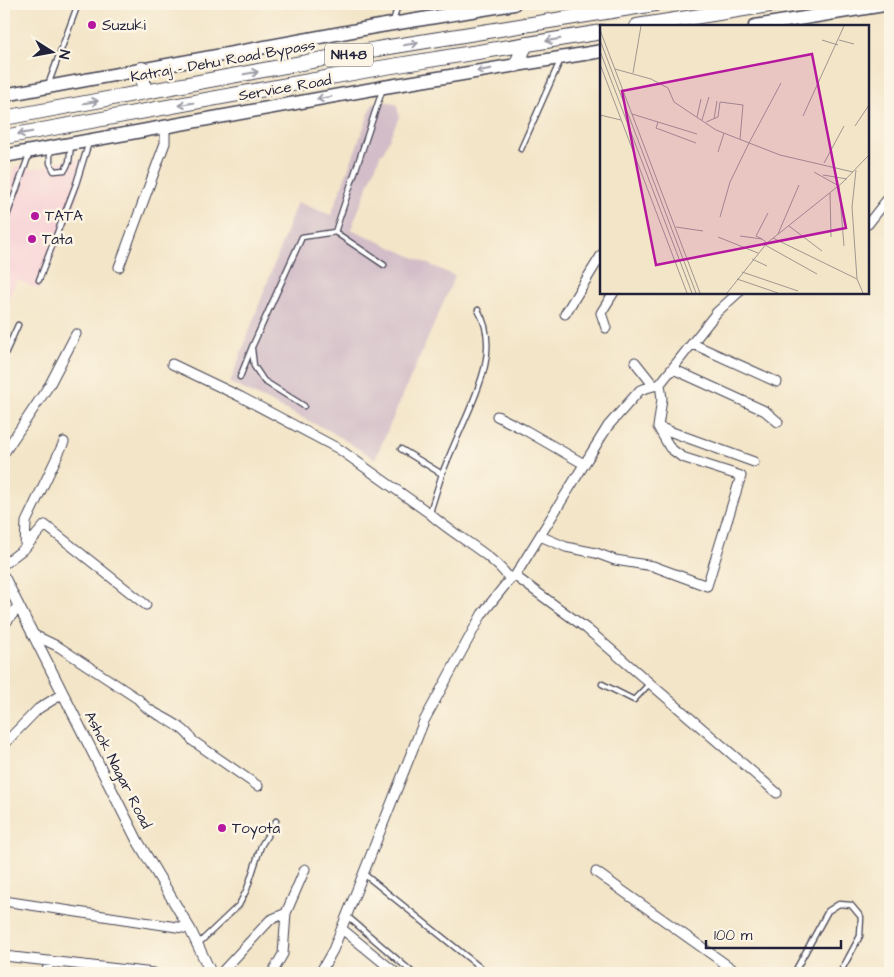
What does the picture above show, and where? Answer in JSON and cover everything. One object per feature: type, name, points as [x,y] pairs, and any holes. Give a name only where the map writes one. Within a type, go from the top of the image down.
[{"type":"highway","name":"Katraj - Dehu Road Bypass","points":[[4,118],[377,50],[655,4]]},
{"type":"highway","points":[[643,25],[776,4]]},
{"type":"highway","name":"NH48","points":[[4,137],[380,68],[600,32]]},
{"type":"highway","points":[[516,65],[526,44]]},
{"type":"highway","points":[[142,69],[144,92]]},
{"type":"main road","points":[[4,95],[392,24],[465,8],[514,4]]},
{"type":"main road","points":[[768,25],[890,4]]},
{"type":"main road","name":"Service Road","points":[[4,156],[384,87],[600,51]]},
{"type":"street","points":[[119,267],[165,143],[165,126]]},
{"type":"street","points":[[869,223],[890,196]]},
{"type":"street","points":[[565,314],[600,257]]},
{"type":"street","points":[[606,328],[601,313],[613,294]]},
{"type":"street","points":[[320,973],[342,929],[424,721],[482,614],[513,577],[608,426],[640,390],[657,385],[673,369],[717,312],[737,294]]},
{"type":"street","points":[[4,452],[50,384],[76,334]]},
{"type":"street","points":[[693,344],[777,382]]},
{"type":"street","points":[[540,536],[566,546],[596,553],[615,560],[653,566],[707,586],[741,476],[682,457],[670,448],[658,427],[662,399],[657,385],[635,362]]},
{"type":"street","points":[[172,364],[241,397],[339,449],[430,513],[441,524],[587,629],[777,793]]},
{"type":"street","points":[[673,369],[765,411],[778,422]]},
{"type":"street","points":[[497,416],[584,464]]},
{"type":"street","points":[[658,427],[754,462]]},
{"type":"street","points":[[25,548],[26,522],[64,442]]},
{"type":"street","points":[[4,564],[25,548],[45,525],[146,605]]},
{"type":"street","name":"Ashok Nagar Road","points":[[4,577],[137,840],[190,929],[211,973]]},
{"type":"street","points":[[4,624],[18,607]]},
{"type":"street","points":[[32,634],[59,647],[138,699],[149,710],[162,716],[190,735],[193,741],[258,786]]},
{"type":"street","points":[[4,744],[38,709],[62,694]]},
{"type":"street","points":[[272,973],[283,954],[286,913],[305,869]]},
{"type":"street","points":[[596,872],[738,973]]},
{"type":"street","points":[[4,901],[190,929]]},
{"type":"street","points":[[221,973],[270,920],[286,913]]},
{"type":"street","points":[[342,929],[396,973]]},
{"type":"street","points":[[4,956],[154,973]]},
{"type":"street","points":[[46,973],[50,961]]},
{"type":"lane","points":[[47,87],[78,4]]},
{"type":"lane","points":[[392,24],[398,4]]},
{"type":"lane","points":[[521,149],[562,57]]},
{"type":"lane","points":[[335,232],[384,87]]},
{"type":"lane","points":[[39,280],[76,184],[89,140]]},
{"type":"lane","points":[[50,148],[50,163],[54,171],[60,171],[65,170],[69,162],[71,144]]},
{"type":"lane","points":[[4,224],[31,151]]},
{"type":"lane","points":[[240,377],[302,237],[335,232],[384,265]]},
{"type":"lane","points":[[430,513],[442,474],[480,386],[487,360],[488,339],[484,320],[478,310]]},
{"type":"lane","points":[[4,356],[18,325]]},
{"type":"lane","points":[[252,348],[254,366],[264,381],[304,406]]},
{"type":"lane","points":[[401,449],[442,474]]},
{"type":"lane","points":[[602,684],[634,700],[650,683]]},
{"type":"lane","points":[[197,946],[239,906],[247,889],[261,846],[276,821]]},
{"type":"lane","points":[[364,874],[482,970]]},
{"type":"lane","points":[[794,973],[828,911],[839,904],[850,905],[861,917],[860,936],[840,973]]},
{"type":"lane","points":[[347,916],[412,973]]},
{"type":"shaded area","points":[[391,102],[397,105],[399,117],[383,153],[381,153],[351,229],[455,276],[375,459],[330,431],[230,383],[297,202],[331,215],[373,103]]},
{"type":"shaded area","name":"Tata","points":[[88,159],[77,198],[39,289],[17,280],[4,309],[4,194],[16,166],[28,165],[29,169],[48,166],[48,162]]},
{"type":"place","name":"Suzuki","points":[[92,25]]},
{"type":"place","name":"TATA","points":[[35,216]]},
{"type":"place","name":"Tata","points":[[32,239]]},
{"type":"place","name":"Toyota","points":[[222,828]]}]
